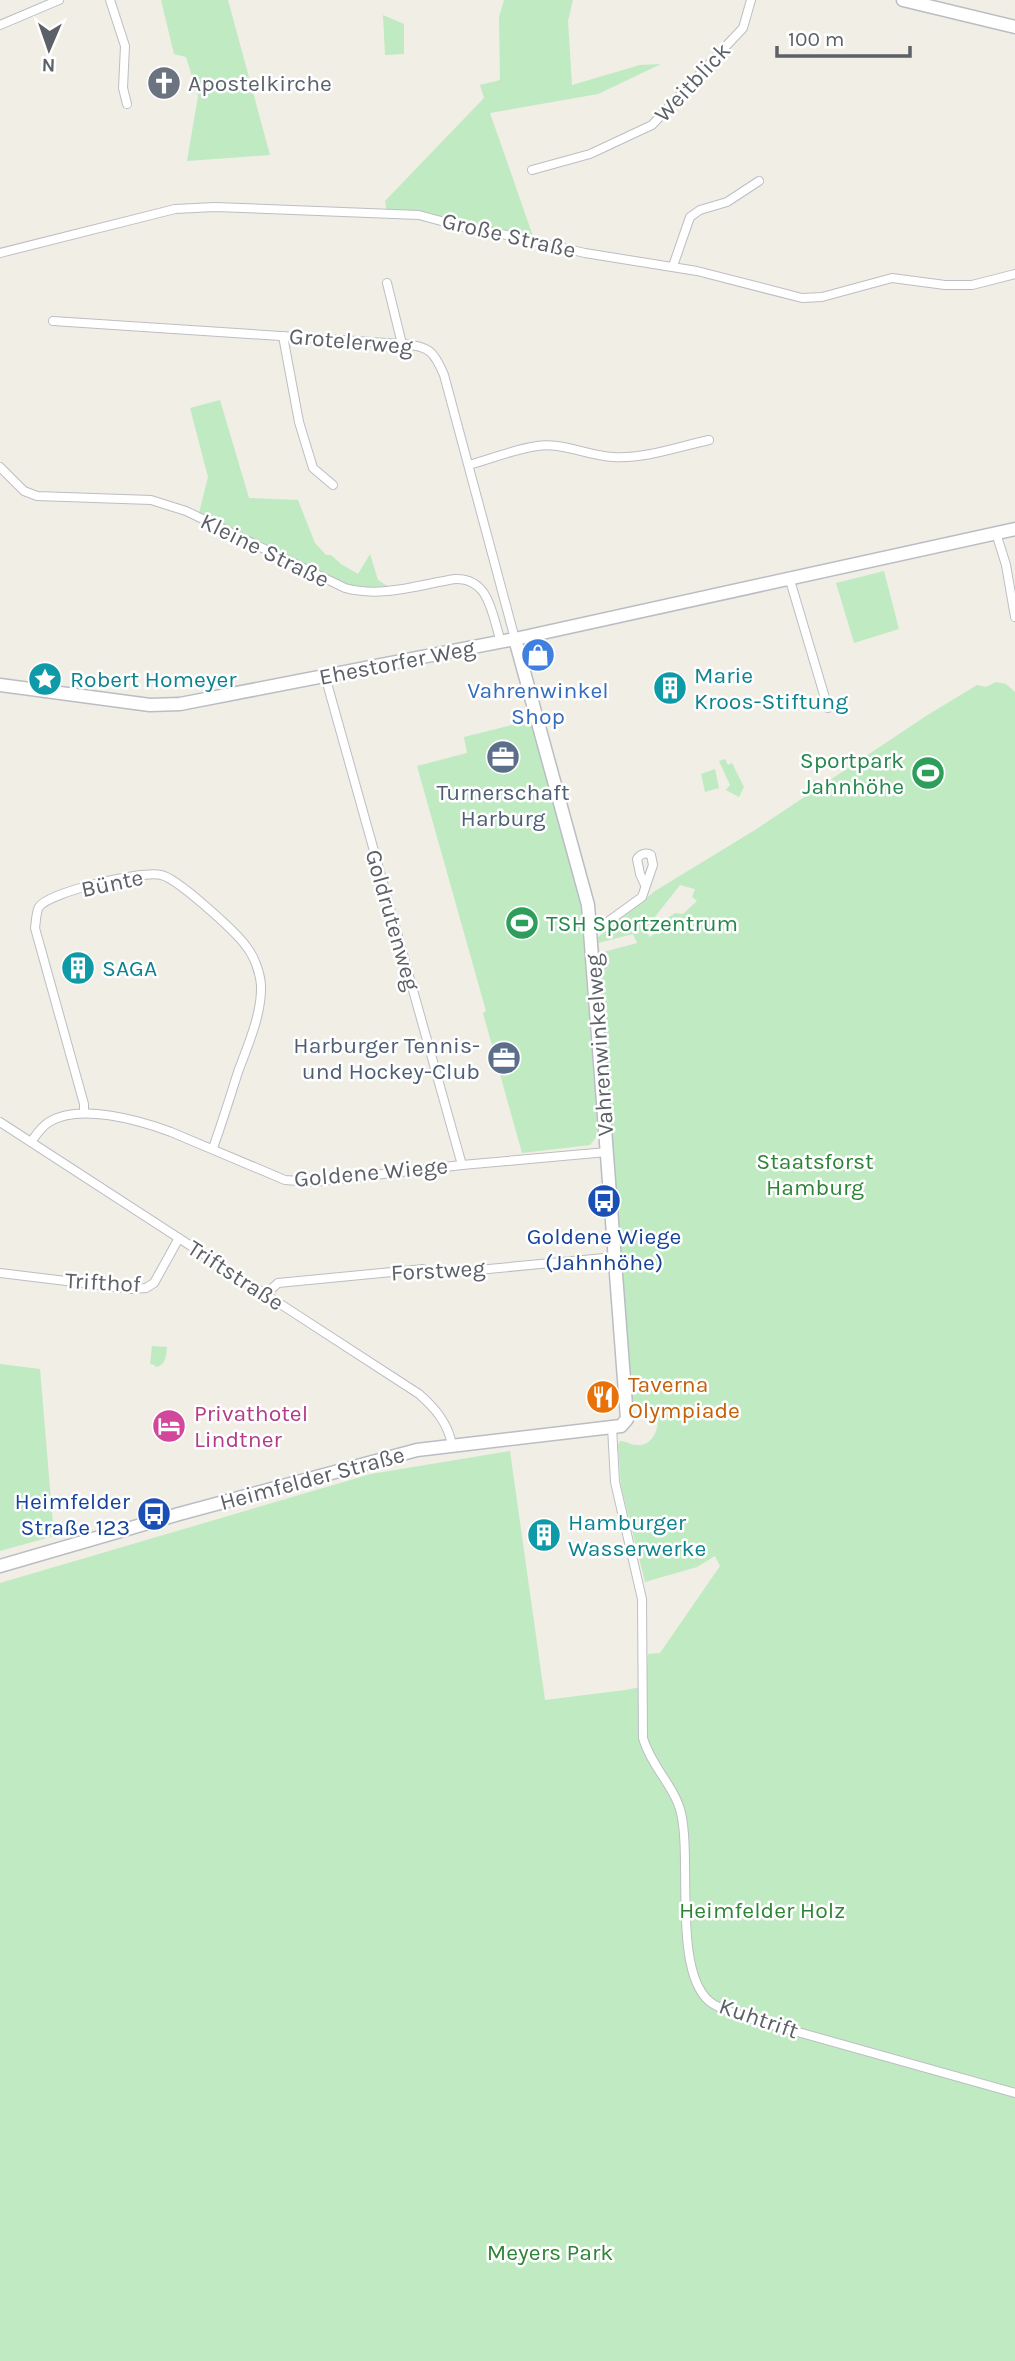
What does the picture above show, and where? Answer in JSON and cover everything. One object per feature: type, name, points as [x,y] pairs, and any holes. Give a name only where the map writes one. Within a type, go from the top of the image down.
[{"type":"street","points":[[0,25],[59,0]]},
{"type":"street","points":[[110,0],[125,46],[123,88],[127,104]]},
{"type":"street","name":"Weitblick","points":[[532,170],[590,154],[652,125],[743,28],[751,0]]},
{"type":"street","points":[[903,0],[1015,27]]},
{"type":"street","points":[[673,266],[690,217],[727,202],[759,181]]},
{"type":"street","name":"Große Straße","points":[[0,253],[175,209],[215,207],[411,213],[474,230],[585,253],[673,266],[808,298],[822,297],[892,278],[962,286],[1015,274]]},
{"type":"street","points":[[387,283],[402,344]]},
{"type":"street","name":"Grotelerweg","points":[[53,321],[420,345],[437,358],[444,375],[515,639]]},
{"type":"street","points":[[283,336],[299,422],[313,468],[333,485]]},
{"type":"street","points":[[469,465],[537,446],[550,445],[583,453],[622,457],[709,440]]},
{"type":"street","name":"Kleine Straße","points":[[0,467],[24,491],[37,496],[151,500],[165,503],[345,588],[359,592],[378,593],[467,578],[487,597],[501,642]]},
{"type":"street","name":"Ehestorfer Weg","points":[[0,685],[138,704],[169,705],[501,642],[1015,529]]},
{"type":"street","points":[[996,533],[1006,565],[1015,617]]},
{"type":"street","points":[[789,577],[828,708]]},
{"type":"street","name":"Vahrenwinkelweg","points":[[515,639],[588,905],[628,1419]]},
{"type":"street","name":"Goldrutenweg","points":[[326,676],[463,1165]]},
{"type":"street","name":"Bünte","points":[[84,1113],[84,1104],[35,928],[39,907],[60,895],[133,874],[162,875],[191,895],[245,944],[253,957],[261,984],[252,1032],[213,1148]]},
{"type":"street","points":[[590,928],[606,923],[625,911],[642,897],[645,885]]},
{"type":"street","name":"Goldene Wiege","points":[[31,1142],[50,1121],[84,1113],[102,1115],[153,1125],[285,1180],[313,1181],[607,1152]]},
{"type":"street","name":"Triftstraße","points":[[0,1122],[419,1394],[447,1426],[452,1445]]},
{"type":"street","name":"Trifthof","points":[[0,1273],[144,1289],[155,1283],[179,1238]]},
{"type":"street","name":"Forstweg","points":[[266,1294],[278,1283],[423,1269],[435,1274],[615,1257]]},
{"type":"street","name":"Heimfelder Straße","points":[[0,1566],[417,1450],[612,1427],[623,1425],[628,1419]]},
{"type":"street","name":"Kuhtrift","points":[[612,1427],[617,1497],[642,1599],[643,1738],[649,1756],[681,1812],[686,1849],[687,1938],[690,1963],[700,1990],[708,2001],[748,2018],[1015,2093]]},
{"type":"green space","points":[[161,0],[228,0],[270,155],[187,161],[198,96],[186,57],[174,54]]},
{"type":"green space","points":[[504,0],[573,0],[568,21],[572,85],[640,65],[661,64],[598,94],[490,113],[535,242],[387,213],[385,201],[484,98],[480,85],[500,80],[499,17]]},
{"type":"green space","points":[[383,15],[404,24],[404,54],[385,55]]},
{"type":"green space","points":[[220,400],[249,498],[298,500],[315,543],[326,555],[331,555],[358,574],[370,554],[378,580],[394,590],[359,592],[198,517],[208,477],[190,408]]},
{"type":"green space","points":[[884,571],[899,629],[854,643],[836,583]]},
{"type":"green space","name":"Heimfelder Holz","points":[[996,682],[1006,684],[1015,692],[1015,2361],[0,2361],[0,1583],[371,1474],[510,1451],[545,1700],[646,1686],[648,1654],[660,1653],[720,1566],[715,1556],[697,1567],[645,1582],[621,1486],[620,1441],[637,1445],[647,1443],[654,1435],[658,1420],[657,1415],[635,1406],[630,1399],[596,952],[598,937],[655,891],[755,830],[926,716],[977,685],[986,687]],"holes":[[[680,885],[695,889],[692,897],[697,901],[683,914],[675,913],[659,924],[660,931],[649,937],[647,927]],[[633,934],[637,943],[600,953],[598,943]]]},
{"type":"green space","name":"TSH Sportzentrum","points":[[532,720],[581,906],[598,1135],[590,1145],[522,1153],[483,1013],[486,1011],[417,766],[467,753],[464,737]]},
{"type":"green space","points":[[725,759],[728,765],[732,763],[744,787],[739,797],[726,790],[730,785],[719,761]]},
{"type":"green space","points":[[715,769],[719,788],[705,792],[701,774]]},
{"type":"green space","points":[[152,1346],[167,1347],[165,1360],[155,1367],[150,1364]]},
{"type":"green space","points":[[0,1364],[40,1369],[54,1536],[0,1551]]},
{"type":"place","name":"Apostelkirche","points":[[164,83]]},
{"type":"place","name":"Vahrenwinkel Shop","points":[[538,655]]},
{"type":"place","name":"Robert Homeyer","points":[[45,679]]},
{"type":"place","name":"Marie Kroos-Stiftung","points":[[670,688]]},
{"type":"place","name":"Turnerschaft Harburg","points":[[503,757]]},
{"type":"place","name":"Sportpark Jahnhöhe","points":[[928,773]]},
{"type":"place","name":"TSH Sportzentrum","points":[[522,923]]},
{"type":"place","name":"SAGA","points":[[78,968]]},
{"type":"place","name":"Harburger Tennis- und Hockey-Club","points":[[504,1058]]},
{"type":"place","name":"Goldene Wiege (Jahnhöhe)","points":[[604,1201]]},
{"type":"place","name":"Taverna Olympiade","points":[[603,1397]]},
{"type":"place","name":"Privathotel Lindtner","points":[[169,1426]]},
{"type":"place","name":"Heimfelder Straße 123","points":[[154,1514]]},
{"type":"place","name":"Hamburger Wasserwerke","points":[[544,1535]]},
{"type":"park label","name":"Staatsforst Hamburg","points":[[815,1174]]},
{"type":"park label","name":"Meyers Park","points":[[550,2252]]}]
